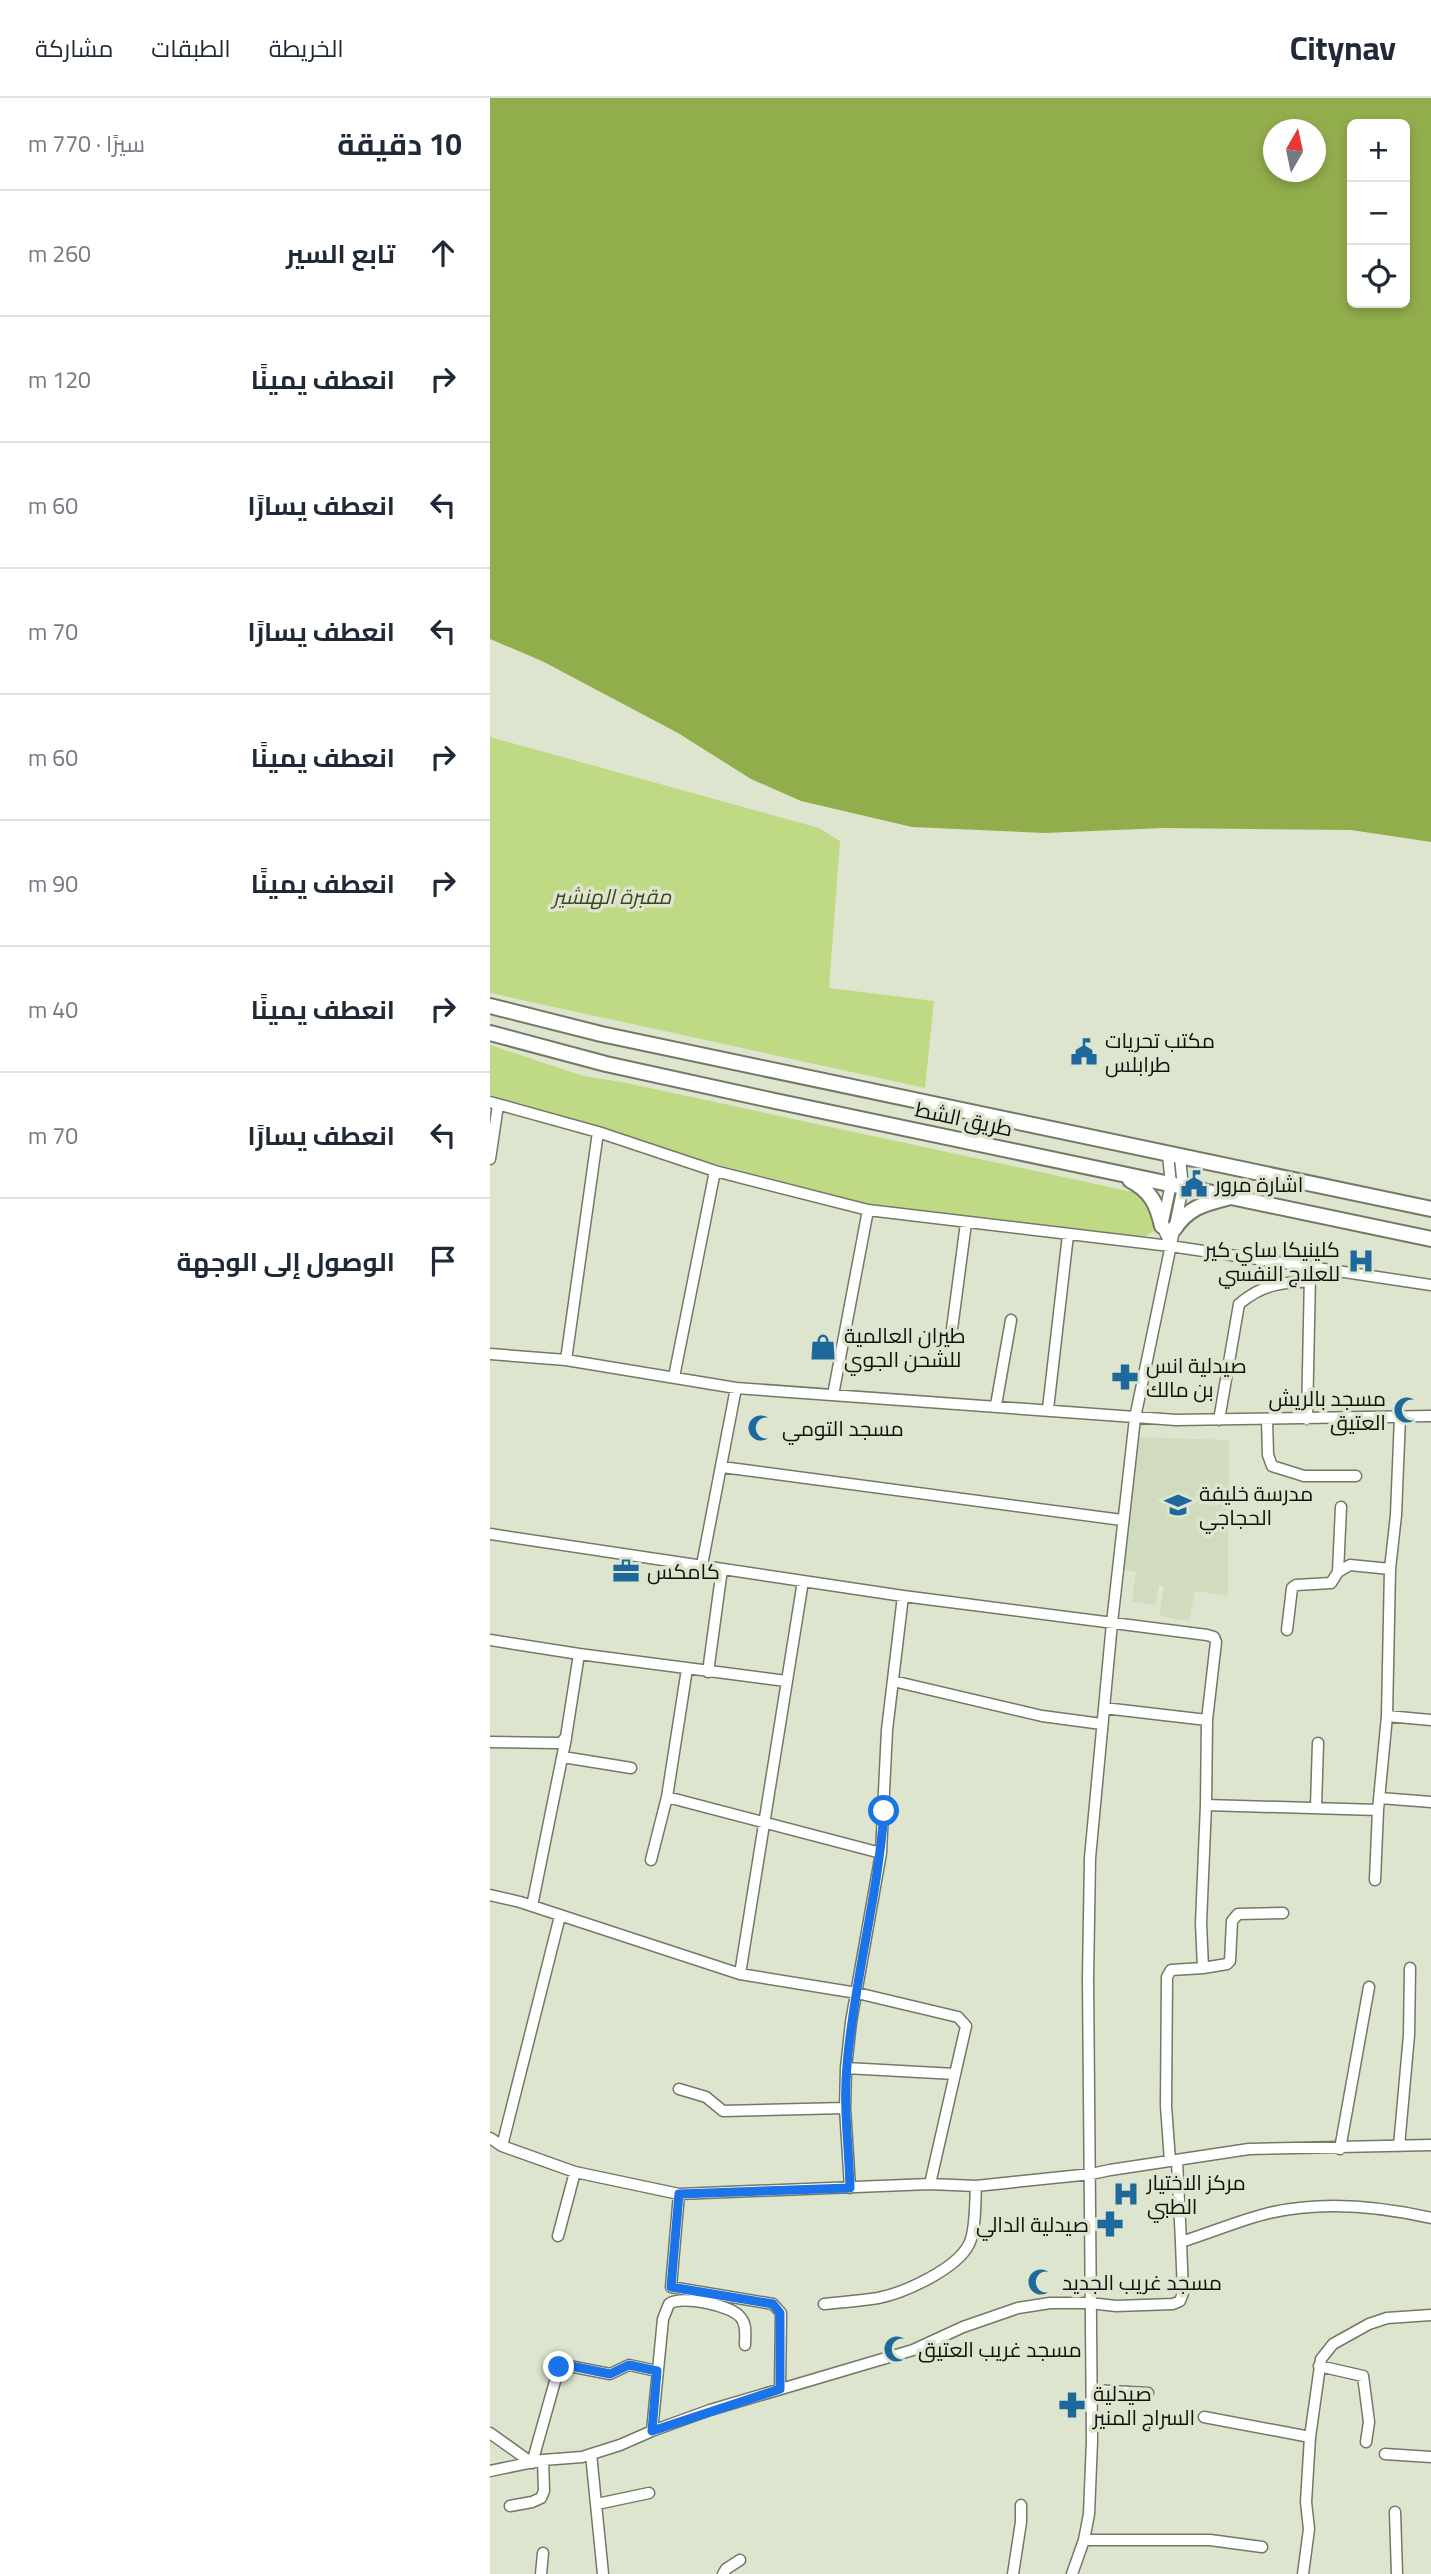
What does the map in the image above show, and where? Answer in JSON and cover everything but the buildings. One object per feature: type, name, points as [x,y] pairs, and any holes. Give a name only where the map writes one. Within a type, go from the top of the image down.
[{"type":"highway","name":"طريق الشط","points":[[490,1006],[615,1037],[1431,1209]]},
{"type":"highway","name":"طريق الشط","points":[[490,1033],[606,1064],[1431,1238]]},
{"type":"highway","points":[[1120,1174],[1143,1186],[1152,1197],[1169,1236]]},
{"type":"highway","points":[[1169,1236],[1181,1219],[1196,1206],[1231,1197]]},
{"type":"street","points":[[490,1159],[494,1103],[598,1132],[715,1171],[868,1210],[1068,1235],[1169,1236],[1310,1268],[1431,1285]]},
{"type":"street","points":[[566,1360],[598,1132]]},
{"type":"street","points":[[1072,2574],[1084,2540],[1090,2493],[1090,1858],[1122,1520],[1135,1418],[1177,1186],[1174,1156]]},
{"type":"street","points":[[674,1377],[715,1171]]},
{"type":"street","points":[[833,1395],[868,1210]]},
{"type":"street","points":[[952,1329],[966,1223]]},
{"type":"street","points":[[1048,1409],[1068,1235]]},
{"type":"street","points":[[1307,1419],[1310,1268]]},
{"type":"street","points":[[1219,1420],[1240,1304],[1256,1290],[1279,1283],[1310,1281]]},
{"type":"street","points":[[996,1405],[1011,1320]]},
{"type":"street","points":[[490,1354],[566,1360],[736,1388],[996,1405],[1135,1418],[1219,1420],[1431,1416]]},
{"type":"street","points":[[702,1566],[736,1388]]},
{"type":"street","points":[[1375,1881],[1378,1810],[1387,1717],[1390,1569],[1401,1417]]},
{"type":"street","points":[[1267,1419],[1268,1455],[1272,1466],[1304,1476],[1356,1476]]},
{"type":"street","points":[[722,1466],[1122,1520]]},
{"type":"street","points":[[1338,1572],[1341,1507]]},
{"type":"street","points":[[490,1534],[803,1581],[1214,1637],[1216,1648],[1207,1720],[1201,1923],[1203,1968]]},
{"type":"street","points":[[1287,1630],[1292,1588],[1301,1584],[1331,1583],[1338,1572],[1350,1565],[1390,1569]]},
{"type":"street","points":[[708,1671],[722,1569]]},
{"type":"street","points":[[740,1974],[803,1581]]},
{"type":"street","points":[[850,2188],[845,2108],[846,2068],[881,1853],[887,1730],[903,1595]]},
{"type":"street","points":[[490,1640],[786,1681]]},
{"type":"street","points":[[532,1906],[563,1757],[579,1654]]},
{"type":"street","points":[[651,1860],[667,1797],[687,1669]]},
{"type":"street","points":[[893,1681],[1042,1716],[1102,1724]]},
{"type":"street","points":[[1104,1708],[1207,1720]]},
{"type":"street","points":[[1387,1717],[1431,1720]]},
{"type":"street","points":[[490,1742],[555,1744],[561,1743],[566,1737]]},
{"type":"street","points":[[1316,1807],[1318,1743]]},
{"type":"street","points":[[563,1757],[631,1768]]},
{"type":"street","points":[[667,1797],[881,1853]]},
{"type":"street","points":[[1380,1798],[1431,1802]]},
{"type":"street","points":[[1206,1805],[1378,1810]]},
{"type":"street","points":[[490,1895],[532,1906],[740,1974],[857,1993],[958,2017],[966,2026],[930,2184]]},
{"type":"street","points":[[490,2471],[592,2454],[652,2431],[780,2389],[913,2350],[1006,2311],[1050,2303],[1116,2306],[1173,2304],[1180,2301],[1183,2293],[1181,2242],[1166,2106],[1167,1977],[1171,1970],[1227,1964],[1230,1961],[1232,1922],[1238,1914],[1283,1913]]},
{"type":"street","points":[[502,2146],[560,1916]]},
{"type":"street","points":[[1399,2146],[1409,2035],[1410,1968]]},
{"type":"street","points":[[1340,2149],[1369,1987]]},
{"type":"street","points":[[846,2068],[955,2074]]},
{"type":"street","points":[[679,2089],[706,2097],[723,2111],[845,2108]]},
{"type":"street","points":[[490,2138],[502,2146],[575,2172],[679,2194],[930,2184],[976,2186],[1091,2174],[1249,2149],[1431,2145]]},
{"type":"street","points":[[558,2236],[575,2172]]},
{"type":"street","points":[[824,2304],[894,2293],[933,2276],[948,2266],[964,2252],[971,2239],[976,2186]]},
{"type":"street","points":[[679,2194],[671,2287],[773,2304],[780,2313],[780,2389]]},
{"type":"street","points":[[1181,2242],[1266,2213],[1289,2209],[1333,2206],[1400,2211],[1431,2218]]},
{"type":"street","points":[[652,2431],[665,2311],[674,2300],[730,2309],[737,2313],[745,2324],[745,2345]]},
{"type":"street","points":[[1304,2574],[1309,2529],[1307,2502],[1310,2437],[1319,2366],[1324,2354],[1333,2344],[1369,2324],[1387,2318],[1431,2315]]},
{"type":"street","points":[[532,2463],[559,2367],[571,2366],[610,2374],[629,2365],[657,2371]]},
{"type":"street","points":[[1319,2366],[1363,2376],[1368,2422],[1366,2442]]},
{"type":"street","points":[[1092,2390],[1148,2393]]},
{"type":"street","points":[[1204,2417],[1310,2437]]},
{"type":"street","points":[[490,2434],[532,2463]]},
{"type":"street","points":[[592,2454],[603,2574]]},
{"type":"street","points":[[1385,2454],[1431,2457]]},
{"type":"street","points":[[510,2506],[541,2498],[544,2490],[544,2460]]},
{"type":"street","points":[[597,2504],[649,2493]]},
{"type":"street","points":[[1013,2574],[1021,2505]]},
{"type":"street","points":[[1395,2512],[1397,2574]]},
{"type":"street","points":[[1084,2540],[1210,2540],[1262,2547]]},
{"type":"street","points":[[541,2574],[543,2553]]},
{"type":"street","points":[[723,2574],[740,2560]]},
{"type":"shaded area","points":[[490,98],[1431,98],[1431,842],[1351,830],[1164,828],[1045,833],[912,827],[801,801],[751,779],[678,733],[542,661],[490,639]]},
{"type":"shaded area","name":"مدرسة خليفة الحجاجي","points":[[1134,1437],[1229,1440],[1228,1596],[1195,1591],[1189,1621],[1159,1616],[1164,1586],[1159,1585],[1155,1605],[1132,1601],[1136,1572],[1123,1570]]},
{"type":"green space","name":"مقبرة الهنشير","points":[[490,737],[819,828],[840,841],[829,988],[934,1001],[925,1088],[490,993]]},
{"type":"green space","points":[[490,1045],[583,1076],[622,1082],[1142,1194],[1155,1220],[1154,1231],[1146,1236],[1126,1236],[861,1203],[627,1140],[490,1095]]},
{"type":"place","name":"مكتب تحريات طرابلس","points":[[1084,1052]]},
{"type":"place","name":"اشارة مرور","points":[[1194,1184]]},
{"type":"place","name":"كلينيكا ساي كير للعلاج النفسي","points":[[1361,1261]]},
{"type":"place","name":"طيران العالمية للشحن الجوي","points":[[823,1347]]},
{"type":"place","name":"صيدلية انس بن مالك","points":[[1125,1377]]},
{"type":"place","name":"مسجد بالريش العتيق","points":[[1407,1410]]},
{"type":"place","name":"مسجد التومي","points":[[761,1428]]},
{"type":"place","name":"مدرسة خليفة الحجاجي","points":[[1178,1505]]},
{"type":"place","name":"كامكس","points":[[626,1571]]},
{"type":"place","name":"مركز الاختيار الطبي","points":[[1126,2194]]},
{"type":"place","name":"صيدلية الدالي","points":[[1110,2224]]},
{"type":"place","name":"مسجد غريب الجديد","points":[[1041,2282]]},
{"type":"place","name":"مسجد غريب العتيق","points":[[897,2349]]},
{"type":"place","name":"صيدلية السراج المنير","points":[[1072,2405]]},
{"type":"route","points":[[559,2367],[564,2365],[610,2374],[629,2365],[657,2371],[652,2431],[780,2389],[780,2313],[773,2304],[671,2287],[679,2194],[850,2188],[845,2108],[846,2068],[851,2022],[881,1853],[884,1811]]}]
